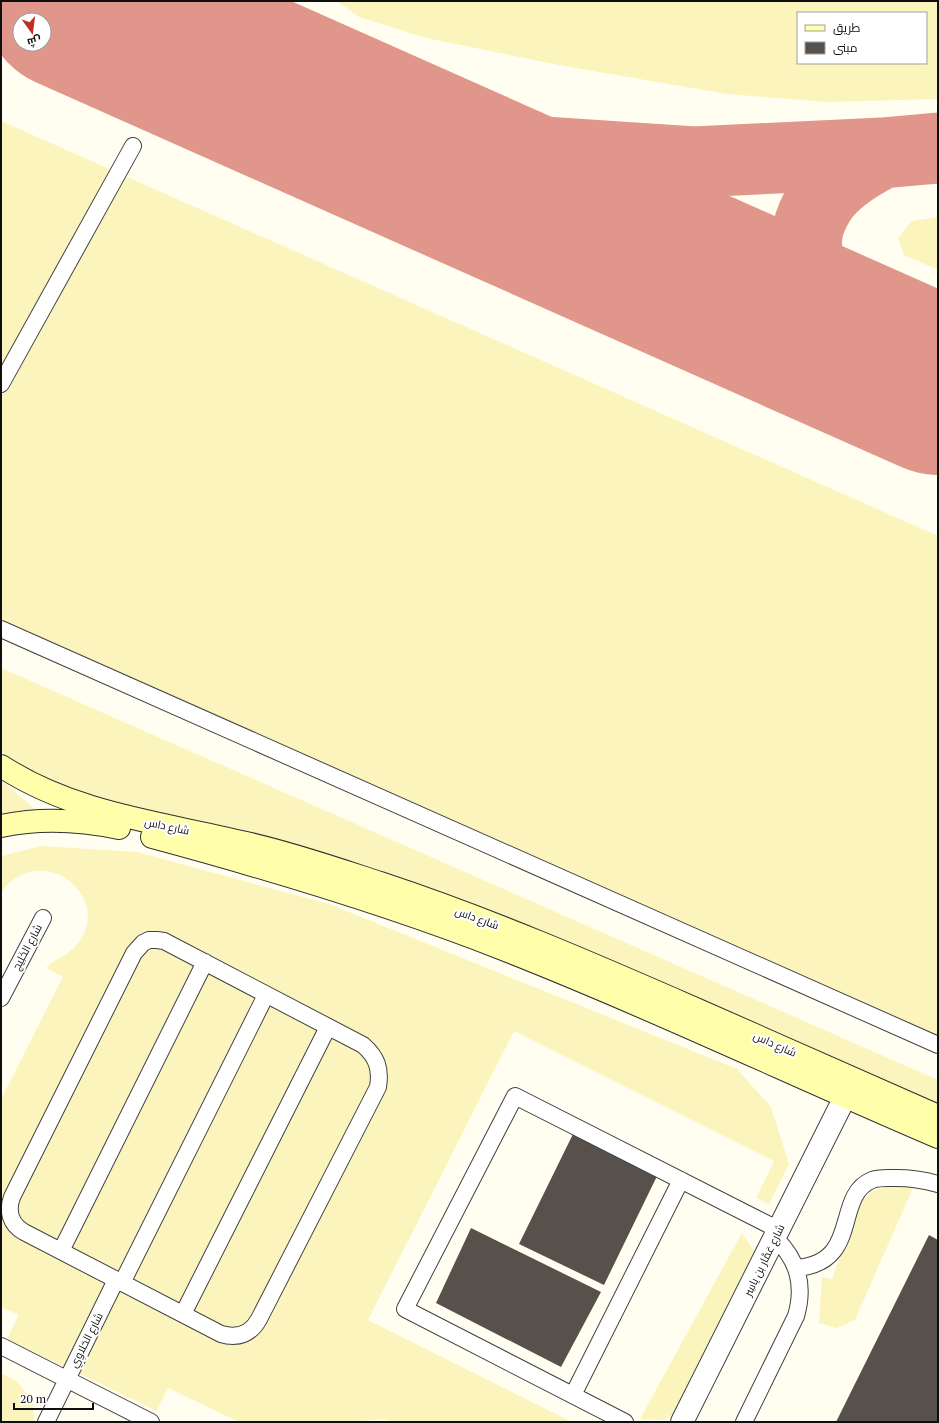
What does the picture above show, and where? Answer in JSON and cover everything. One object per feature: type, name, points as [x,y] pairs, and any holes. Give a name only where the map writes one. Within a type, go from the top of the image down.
[{"type":"street","name":"شارع داس","points":[[1,766],[34,785],[96,810],[251,844],[338,869],[424,898],[502,927],[592,964],[938,1116]]},
{"type":"street","name":"شارع داس","points":[[1,826],[40,822],[71,821],[103,825],[250,864],[334,889],[501,948],[570,976],[938,1137]]},
{"type":"street","name":"شارع عَمَّار بن ياسِر","points":[[682,1422],[845,1097]]},
{"type":"lane","points":[[1,384],[133,146]]},
{"type":"lane","points":[[1,629],[938,1045]]},
{"type":"lane","name":"شارع الخَلِيج","points":[[1,998],[42,918]]},
{"type":"lane","points":[[149,940],[164,941],[266,995],[363,1045],[371,1052],[380,1070],[378,1087],[255,1326],[242,1335],[228,1336],[119,1282],[18,1229],[13,1223],[9,1210],[12,1197],[138,948],[143,943],[149,940]]},
{"type":"lane","points":[[61,1251],[204,962]]},
{"type":"lane","name":"شارع الحَلاوِي","points":[[46,1422],[66,1379],[119,1282],[266,995]]},
{"type":"lane","points":[[183,1314],[328,1027]]},
{"type":"lane","points":[[625,1422],[405,1309],[515,1096],[681,1180],[777,1234],[791,1256],[796,1268],[799,1280],[799,1304],[796,1316],[744,1422]]},
{"type":"lane","points":[[796,1268],[816,1264],[832,1253],[841,1236],[854,1198],[858,1191],[871,1180],[879,1178],[911,1178],[938,1184]]},
{"type":"lane","points":[[573,1395],[681,1180]]},
{"type":"lane","points":[[1,1346],[151,1422]]},
{"type":"sand","points":[[337,1],[938,1],[938,99],[826,102],[727,94],[564,66],[426,38],[359,17]]},
{"type":"sand","points":[[1,121],[938,536],[938,1045],[1,628]]},
{"type":"sand","points":[[938,217],[938,270],[904,255],[898,238],[912,221]]},
{"type":"sand","points":[[1,668],[938,1080],[938,1125],[67,792],[25,772],[1,751]]},
{"type":"sand","points":[[1,780],[38,812],[1,822]]},
{"type":"sand","points":[[41,846],[137,852],[329,904],[737,1069],[771,1107],[789,1164],[769,1204],[756,1198],[774,1161],[514,1031],[368,1320],[572,1422],[391,1422],[384,1419],[353,1422],[239,1422],[168,1388],[157,1411],[7,1339],[19,1315],[1,1307],[1,1099],[63,977],[46,968],[77,945],[87,925],[87,910],[83,897],[75,886],[64,877],[51,872],[36,871],[21,875],[15,878],[1,894],[1,856]]},
{"type":"sand","points":[[890,1186],[904,1186],[913,1188],[855,1320],[837,1328],[819,1323],[822,1277],[832,1279],[860,1203],[872,1191]]},
{"type":"sand","points":[[742,1233],[757,1255],[681,1408],[665,1420],[640,1419]]},
{"type":"sand","points":[[1,1373],[16,1381],[33,1401],[34,1422],[1,1422]]},
{"type":"building","points":[[574,1132],[659,1172],[604,1285],[519,1244]]},
{"type":"building","points":[[471,1228],[601,1292],[561,1367],[436,1303]]},
{"type":"building","points":[[929,1235],[938,1240],[938,1422],[836,1422]]},
{"type":"taxiway","points":[[232,1],[242,33],[258,61],[317,110],[528,151],[694,162],[882,153],[938,148]]},
{"type":"taxiway","points":[[847,345],[830,318],[812,276],[807,255],[808,229],[819,203],[828,192],[850,172],[882,153]]},
{"type":"runway","points":[[72,1],[938,386]]}]
